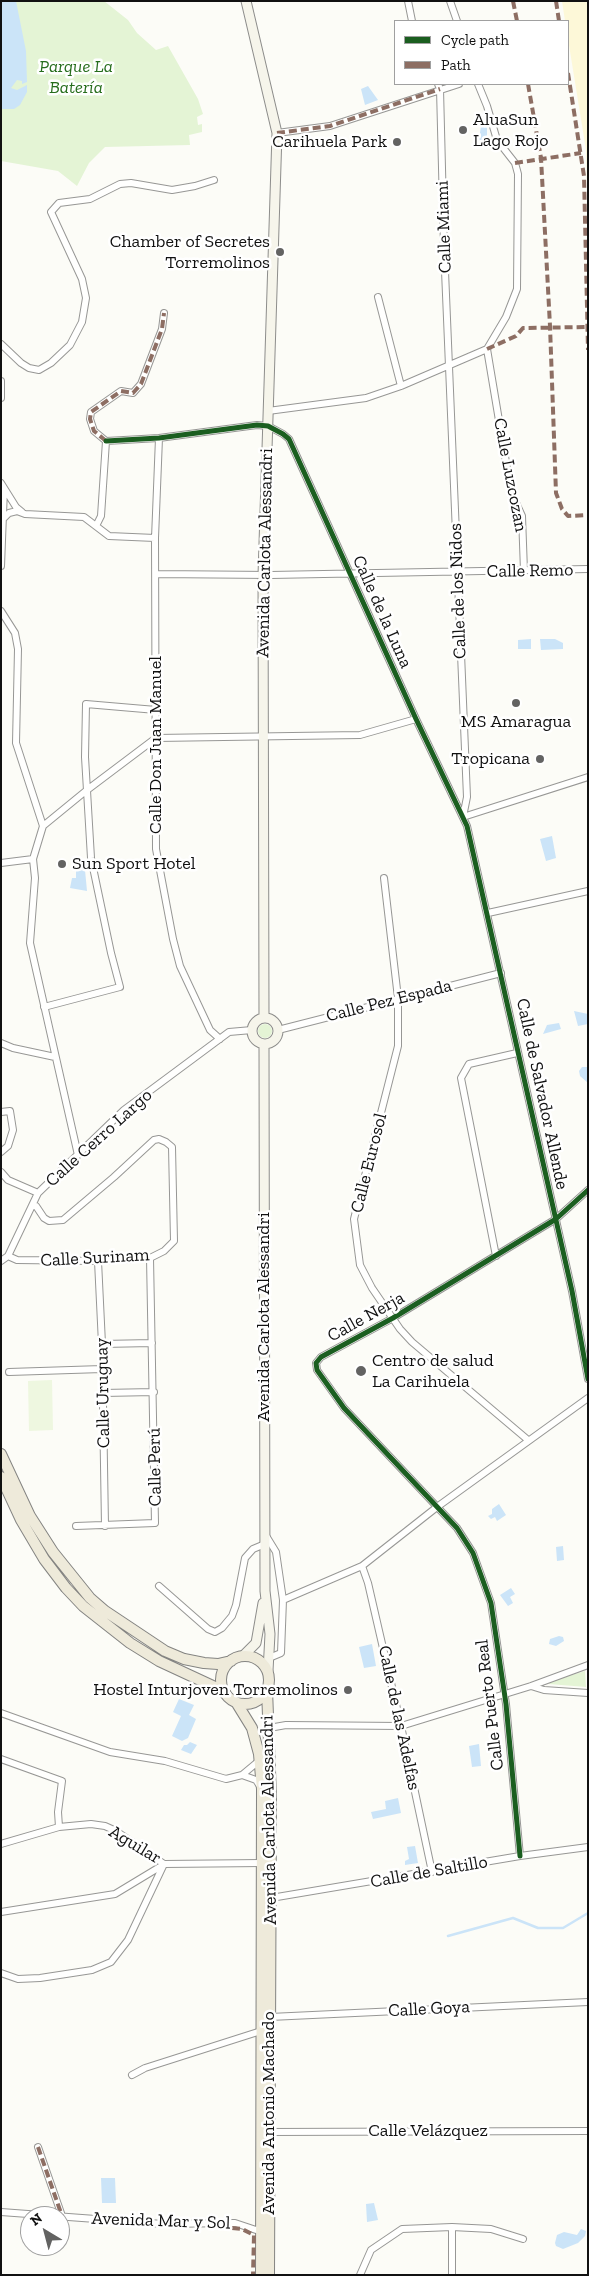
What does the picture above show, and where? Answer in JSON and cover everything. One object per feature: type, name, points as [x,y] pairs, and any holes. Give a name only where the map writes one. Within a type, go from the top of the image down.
[{"type":"main road","name":"Avenida Carlota Alessandri","points":[[246,1],[277,133],[263,575],[264,1018]]},
{"type":"main road","points":[[264,1018],[272,1020],[278,1030],[275,1039],[264,1044],[255,1040],[252,1030],[256,1021],[264,1018]]},
{"type":"main road","name":"Avenida Carlota Alessandri","points":[[264,1044],[265,1591],[270,1634],[268,1671]]},
{"type":"main road","points":[[1,1454],[30,1516],[53,1552],[90,1598],[105,1611],[165,1651],[184,1659],[218,1664],[243,1656],[258,1659],[268,1671],[269,1677],[267,1689],[258,1700],[243,1704],[236,1702],[226,1694],[137,1648],[83,1606],[66,1588],[44,1559],[21,1520],[1,1477]]},
{"type":"main road","name":"Avenida Carlota Alessandri","points":[[243,1656],[256,1643],[265,1591]]},
{"type":"main road","points":[[226,1694],[221,1680],[225,1666],[231,1660]]},
{"type":"main road","name":"Avenida Carlota Alessandri","points":[[266,1950],[271,1898],[267,1689]]},
{"type":"main road","name":"Avenida Carlota Alessandri","points":[[236,1702],[252,1728],[260,1760],[266,1950]]},
{"type":"main road","name":"Avenida Antonio Machado","points":[[261,2275],[270,2017],[266,1950]]},
{"type":"main road","name":"Avenida Antonio Machado","points":[[265,2132],[261,2031],[266,1950]]},
{"type":"main road","name":"Avenida Antonio Machado","points":[[264,2227],[269,2275]]},
{"type":"street","points":[[408,1],[412,20]]},
{"type":"street","points":[[450,1],[457,20]]},
{"type":"street","points":[[268,411],[366,398],[402,386],[487,349],[506,317],[517,289],[518,174],[515,163],[497,140],[478,85]]},
{"type":"street","points":[[277,133],[330,126],[439,86]]},
{"type":"street","name":"Calle Miami","points":[[439,86],[449,365]]},
{"type":"street","points":[[1,344],[21,363],[29,368],[39,370],[51,363],[70,345],[82,322],[86,298],[82,279],[51,212],[59,203],[90,199],[120,184],[131,183],[172,190],[196,186],[214,180]]},
{"type":"street","points":[[378,298],[402,386]]},
{"type":"street","points":[[164,313],[162,329],[141,384],[133,393],[121,390],[91,412],[90,419],[94,431],[106,441],[159,438],[257,425],[268,426]]},
{"type":"street","name":"Calle Luzcozan","points":[[487,349],[511,492],[522,516],[524,571]]},
{"type":"street","name":"Calle de los Nidos","points":[[449,365],[467,797],[463,817]]},
{"type":"street","points":[[1,381],[1,398]]},
{"type":"street","name":"Calle de la Luna","points":[[268,426],[283,434],[289,440],[463,817]]},
{"type":"street","name":"Calle Don Juan Manuel","points":[[159,438],[155,538],[156,849],[180,966],[210,1030],[220,1039]]},
{"type":"street","points":[[96,526],[101,516],[106,441]]},
{"type":"street","points":[[3,486],[16,507],[25,514]]},
{"type":"street","points":[[1,566],[3,486]]},
{"type":"street","points":[[3,519],[13,511],[25,514],[84,517],[109,536],[155,538]]},
{"type":"street","name":"Calle Remo","points":[[156,574],[263,575],[349,572],[588,570]]},
{"type":"street","points":[[1,611],[15,633],[18,649],[16,742],[43,826]]},
{"type":"street","points":[[44,1007],[120,987],[91,858],[87,790],[86,704],[156,710]]},
{"type":"street","points":[[78,1155],[30,943],[35,878],[33,859],[43,826],[156,738],[360,735],[416,718]]},
{"type":"street","points":[[463,817],[588,777]]},
{"type":"street","name":"Calle de Salvador Allende","points":[[463,817],[467,826],[488,913],[517,1053],[556,1219],[588,1379]]},
{"type":"street","points":[[1,863],[33,859]]},
{"type":"street","name":"Calle Eurosol","points":[[384,878],[398,998],[398,1046],[354,1219],[360,1265],[372,1288],[412,1342],[528,1440]]},
{"type":"street","points":[[488,913],[588,891]]},
{"type":"street","name":"Calle Pez Espada","points":[[278,1030],[501,973]]},
{"type":"street","name":"Calle Cerro Largo","points":[[1,1261],[8,1256],[38,1192],[124,1110],[229,1032],[252,1030]]},
{"type":"street","points":[[1,1043],[13,1048],[55,1057]]},
{"type":"street","points":[[496,1256],[461,1078],[469,1064],[517,1053]]},
{"type":"street","points":[[1,1112],[10,1111],[12,1130],[8,1146],[1,1152]]},
{"type":"street","name":"Calle Surinam","points":[[8,1256],[22,1261],[98,1261],[150,1258],[164,1251],[174,1241],[172,1147],[166,1142],[154,1140],[63,1220],[49,1221],[44,1218],[36,1206],[32,1206]]},
{"type":"street","points":[[1,1172],[8,1180],[38,1192]]},
{"type":"street","name":"Calle Nerja","points":[[437,1507],[366,1434],[344,1408],[317,1370],[316,1362],[321,1357],[393,1318],[556,1219],[588,1190]]},
{"type":"street","name":"Calle Perú","points":[[76,1526],[155,1523],[150,1258]]},
{"type":"street","name":"Calle Uruguay","points":[[98,1261],[102,1344],[105,1526]]},
{"type":"street","points":[[102,1344],[152,1344]]},
{"type":"street","points":[[9,1372],[102,1369]]},
{"type":"street","points":[[103,1393],[154,1392]]},
{"type":"street","points":[[283,1600],[362,1566],[437,1507],[588,1398]]},
{"type":"street","name":"Calle Puerto Real","points":[[437,1507],[462,1536],[473,1553],[491,1603],[504,1694],[520,1856]]},
{"type":"street","points":[[265,1534],[276,1552],[283,1600],[281,1653],[269,1658]]},
{"type":"street","points":[[159,1586],[208,1629],[215,1632],[222,1628],[232,1616],[245,1558],[253,1549],[265,1544]]},
{"type":"street","name":"Calle de las Adelfas","points":[[362,1566],[368,1583],[401,1726],[432,1872]]},
{"type":"street","points":[[269,1728],[286,1725],[401,1726],[531,1686],[588,1665]]},
{"type":"street","points":[[531,1686],[544,1690],[588,1693]]},
{"type":"street","points":[[1,1713],[110,1752],[165,1761],[226,1778],[242,1775],[260,1760]]},
{"type":"street","points":[[1,1758],[62,1780],[58,1812],[59,1827]]},
{"type":"street","points":[[242,1775],[256,1780],[262,1789]]},
{"type":"street","name":"Aguilar","points":[[1,1844],[59,1827],[91,1824],[105,1826],[133,1841],[164,1864],[262,1863]]},
{"type":"street","name":"Calle de Saltillo","points":[[271,1898],[520,1856],[588,1847]]},
{"type":"street","points":[[1,1912],[115,1894],[164,1864]]},
{"type":"street","points":[[1,1973],[18,1979],[40,1978],[92,1970],[110,1962],[128,1940],[164,1864]]},
{"type":"street","name":"Calle Goya","points":[[270,2017],[588,2002]]},
{"type":"street","points":[[132,2075],[145,2068],[261,2031]]},
{"type":"street","name":"Calle Velázquez","points":[[265,2132],[588,2131]]},
{"type":"street","points":[[38,2147],[59,2206]]},
{"type":"street","name":"Avenida Mar y Sol","points":[[1,2212],[20,2213]]},
{"type":"street","name":"Avenida Mar y Sol","points":[[70,2217],[163,2224],[235,2223],[264,2227]]},
{"type":"street","points":[[452,2227],[452,2275]]},
{"type":"street","points":[[360,2275],[371,2250],[402,2229],[491,2228],[522,2239]]},
{"type":"green space","name":"Parque La Batería","points":[[1,1],[104,1],[128,20],[137,33],[156,50],[168,46],[198,99],[203,114],[197,117],[198,125],[202,124],[202,132],[189,135],[190,145],[105,147],[89,163],[77,186],[58,171],[1,161]]},
{"type":"green space","points":[[265,1024],[270,1026],[272,1031],[270,1036],[265,1038],[260,1036],[258,1031],[260,1026]]},
{"type":"green space","points":[[52,1380],[53,1430],[29,1431],[28,1381]]},
{"type":"green space","points":[[585,1671],[586,1687],[549,1684],[550,1682]]},
{"type":"sand","points":[[562,1],[588,1],[588,222],[586,150],[569,45],[569,20],[565,20]]},
{"type":"water","points":[[1,1],[16,1],[26,51],[27,82],[22,84],[22,81],[17,80],[11,88],[17,90],[27,85],[27,92],[20,105],[14,109],[1,109]]},
{"type":"water","points":[[368,86],[378,100],[365,105],[361,89]]},
{"type":"water","points":[[481,126],[487,128],[487,139],[483,142],[479,139]]},
{"type":"water","points":[[531,639],[531,649],[518,649],[518,640]]},
{"type":"water","points":[[540,639],[555,639],[563,643],[563,649],[541,650]]},
{"type":"water","points":[[552,836],[556,858],[546,861],[540,839]]},
{"type":"water","points":[[85,870],[87,891],[70,888],[72,878],[76,878],[76,871]]},
{"type":"water","points":[[574,1011],[588,1014],[588,1024],[578,1026]]},
{"type":"water","points":[[559,1023],[561,1029],[543,1034],[547,1025]]},
{"type":"water","points":[[582,1067],[588,1067],[588,1083],[580,1076],[579,1071]]},
{"type":"water","points":[[499,1504],[506,1515],[497,1521],[495,1517],[491,1519],[488,1516],[492,1514],[492,1509]]},
{"type":"water","points":[[563,1546],[564,1560],[557,1561],[556,1547]]},
{"type":"water","points":[[511,1588],[515,1594],[510,1597],[513,1603],[508,1606],[500,1595]]},
{"type":"water","points":[[559,1636],[563,1637],[564,1641],[556,1646],[549,1644],[550,1639]]},
{"type":"water","points":[[372,1644],[376,1666],[364,1668],[359,1647]]},
{"type":"water","points":[[179,1699],[194,1705],[189,1715],[196,1719],[188,1738],[182,1741],[172,1736],[181,1716],[173,1712]]},
{"type":"water","points":[[190,1742],[197,1745],[191,1754],[181,1750],[184,1745]]},
{"type":"water","points":[[479,1744],[481,1766],[472,1767],[469,1746]]},
{"type":"water","points":[[398,1798],[401,1813],[373,1819],[371,1812],[386,1809],[385,1801]]},
{"type":"water","points":[[415,1846],[418,1863],[405,1865],[405,1861],[409,1859],[407,1847]]},
{"type":"water","points":[[101,2178],[115,2178],[116,2203],[102,2203]]},
{"type":"water","points":[[374,2203],[378,2220],[367,2222],[366,2204]]},
{"type":"water","points":[[581,2229],[586,2231],[585,2236],[578,2243],[563,2249],[556,2246],[557,2235],[564,2232],[577,2235]]},
{"type":"waterway","points":[[448,1936],[513,1918],[538,1928],[563,1928],[588,1913]]},
{"type":"marked path","points":[[513,1],[517,20]]},
{"type":"marked path","points":[[556,1],[559,20]]},
{"type":"marked path","points":[[569,79],[584,176],[588,350]]},
{"type":"marked path","points":[[528,85],[541,158],[556,493],[562,509],[568,516],[588,515]]},
{"type":"marked path","points":[[277,133],[330,126],[440,89]]},
{"type":"marked path","points":[[515,163],[581,153]]},
{"type":"marked path","points":[[106,441],[94,431],[90,419],[91,412],[121,391],[133,393],[141,384],[162,329],[164,313]]},
{"type":"marked path","points":[[487,349],[516,336],[523,328],[586,327]]},
{"type":"marked path","points":[[38,2147],[59,2206]]},
{"type":"marked path","points":[[232,2228],[242,2229],[254,2235],[253,2275]]},
{"type":"cycle path","points":[[106,441],[159,438],[257,425],[268,426],[289,439],[416,719],[467,826],[572,1291],[588,1379]]},
{"type":"cycle path","points":[[520,1856],[506,1704],[491,1603],[473,1553],[457,1528],[344,1408],[317,1370],[316,1363],[321,1357],[393,1318],[556,1219],[588,1190]]},
{"type":"place","name":"AluaSun Lago Rojo","points":[[463,130]]},
{"type":"place","name":"Carihuela Park","points":[[397,142]]},
{"type":"place","name":"Chamber of Secretes Torremolinos","points":[[280,252]]},
{"type":"place","name":"MS Amaragua","points":[[516,703]]},
{"type":"place","name":"Tropicana","points":[[540,759]]},
{"type":"place","name":"Sun Sport Hotel","points":[[62,864]]},
{"type":"place","name":"Centro de salud La Carihuela","points":[[361,1371]]},
{"type":"place","name":"Hostel Inturjoven Torremolinos","points":[[348,1690]]}]
